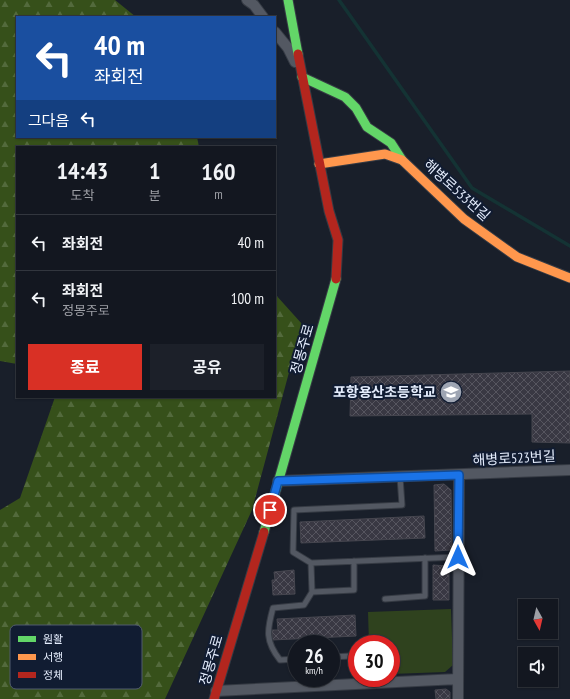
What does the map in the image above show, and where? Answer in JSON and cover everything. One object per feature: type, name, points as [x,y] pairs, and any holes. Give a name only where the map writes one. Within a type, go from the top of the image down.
[{"type":"main road","name":"정몽주로","points":[[215,695],[254,568],[336,282],[338,240],[329,211],[319,164],[288,0]]},
{"type":"main road","points":[[302,77],[345,97],[356,108],[367,127],[391,143],[402,160]]},
{"type":"main road","name":"해병로533번길","points":[[319,164],[385,154],[402,160],[464,219],[517,258],[570,278]]},
{"type":"street","points":[[247,0],[254,5],[262,16]]},
{"type":"street","points":[[276,33],[288,48],[302,77]]},
{"type":"street","name":"해병로523번길","points":[[278,481],[570,470]]},
{"type":"street","points":[[458,699],[459,475]]},
{"type":"street","points":[[215,695],[458,679]]},
{"type":"lane","points":[[400,477],[402,506],[294,510],[293,552],[311,563],[458,557]]},
{"type":"lane","points":[[385,598],[425,596],[425,558]]},
{"type":"lane","points":[[312,592],[354,590],[354,561]]},
{"type":"lane","points":[[288,660],[280,660],[270,648],[267,628],[273,608],[304,605],[312,592],[311,563]]},
{"type":"green space","points":[[0,0],[115,0],[135,16],[16,16],[16,138],[197,138],[199,146],[16,146],[16,364],[0,361]]},
{"type":"green space","points":[[276,295],[302,324],[252,510],[165,699],[0,699],[0,510],[20,498],[55,398],[276,398]]},
{"type":"green space","points":[[451,609],[453,665],[445,672],[400,674],[400,635],[369,635],[368,612]]},
{"type":"building","points":[[570,371],[570,443],[532,442],[532,414],[350,416],[351,377]]},
{"type":"building","points":[[444,484],[451,490],[452,550],[435,551],[434,485]]},
{"type":"building","points":[[424,516],[425,538],[301,543],[300,522]]},
{"type":"building","points":[[433,565],[449,566],[449,600],[433,600]]},
{"type":"building","points":[[294,570],[295,594],[273,595],[272,580],[275,580],[274,572]]},
{"type":"building","points":[[355,615],[356,635],[340,637],[340,635],[288,635],[288,639],[272,640],[272,630],[278,630],[277,619]]},
{"type":"building","points":[[446,689],[450,692],[450,699],[436,699],[435,690]]},
{"type":"waterway","points":[[339,0],[472,188],[570,246]]},
{"type":"traffic: fast","points":[[288,0],[298,54]]},
{"type":"traffic: fast","points":[[302,77],[345,97],[356,108],[367,127],[391,143],[402,160]]},
{"type":"traffic: fast","points":[[264,532],[336,279]]},
{"type":"traffic: slow","points":[[319,164],[385,154],[402,160],[464,219],[517,257],[570,278]]},
{"type":"traffic: jam","points":[[298,54],[329,211],[338,240],[336,279]]},
{"type":"traffic: jam","points":[[214,699],[264,532]]},
{"type":"place","name":"포항용산초등학교","points":[[451,392]]},
{"type":"route","points":[[270,510],[278,481],[459,475],[458,557]]}]
